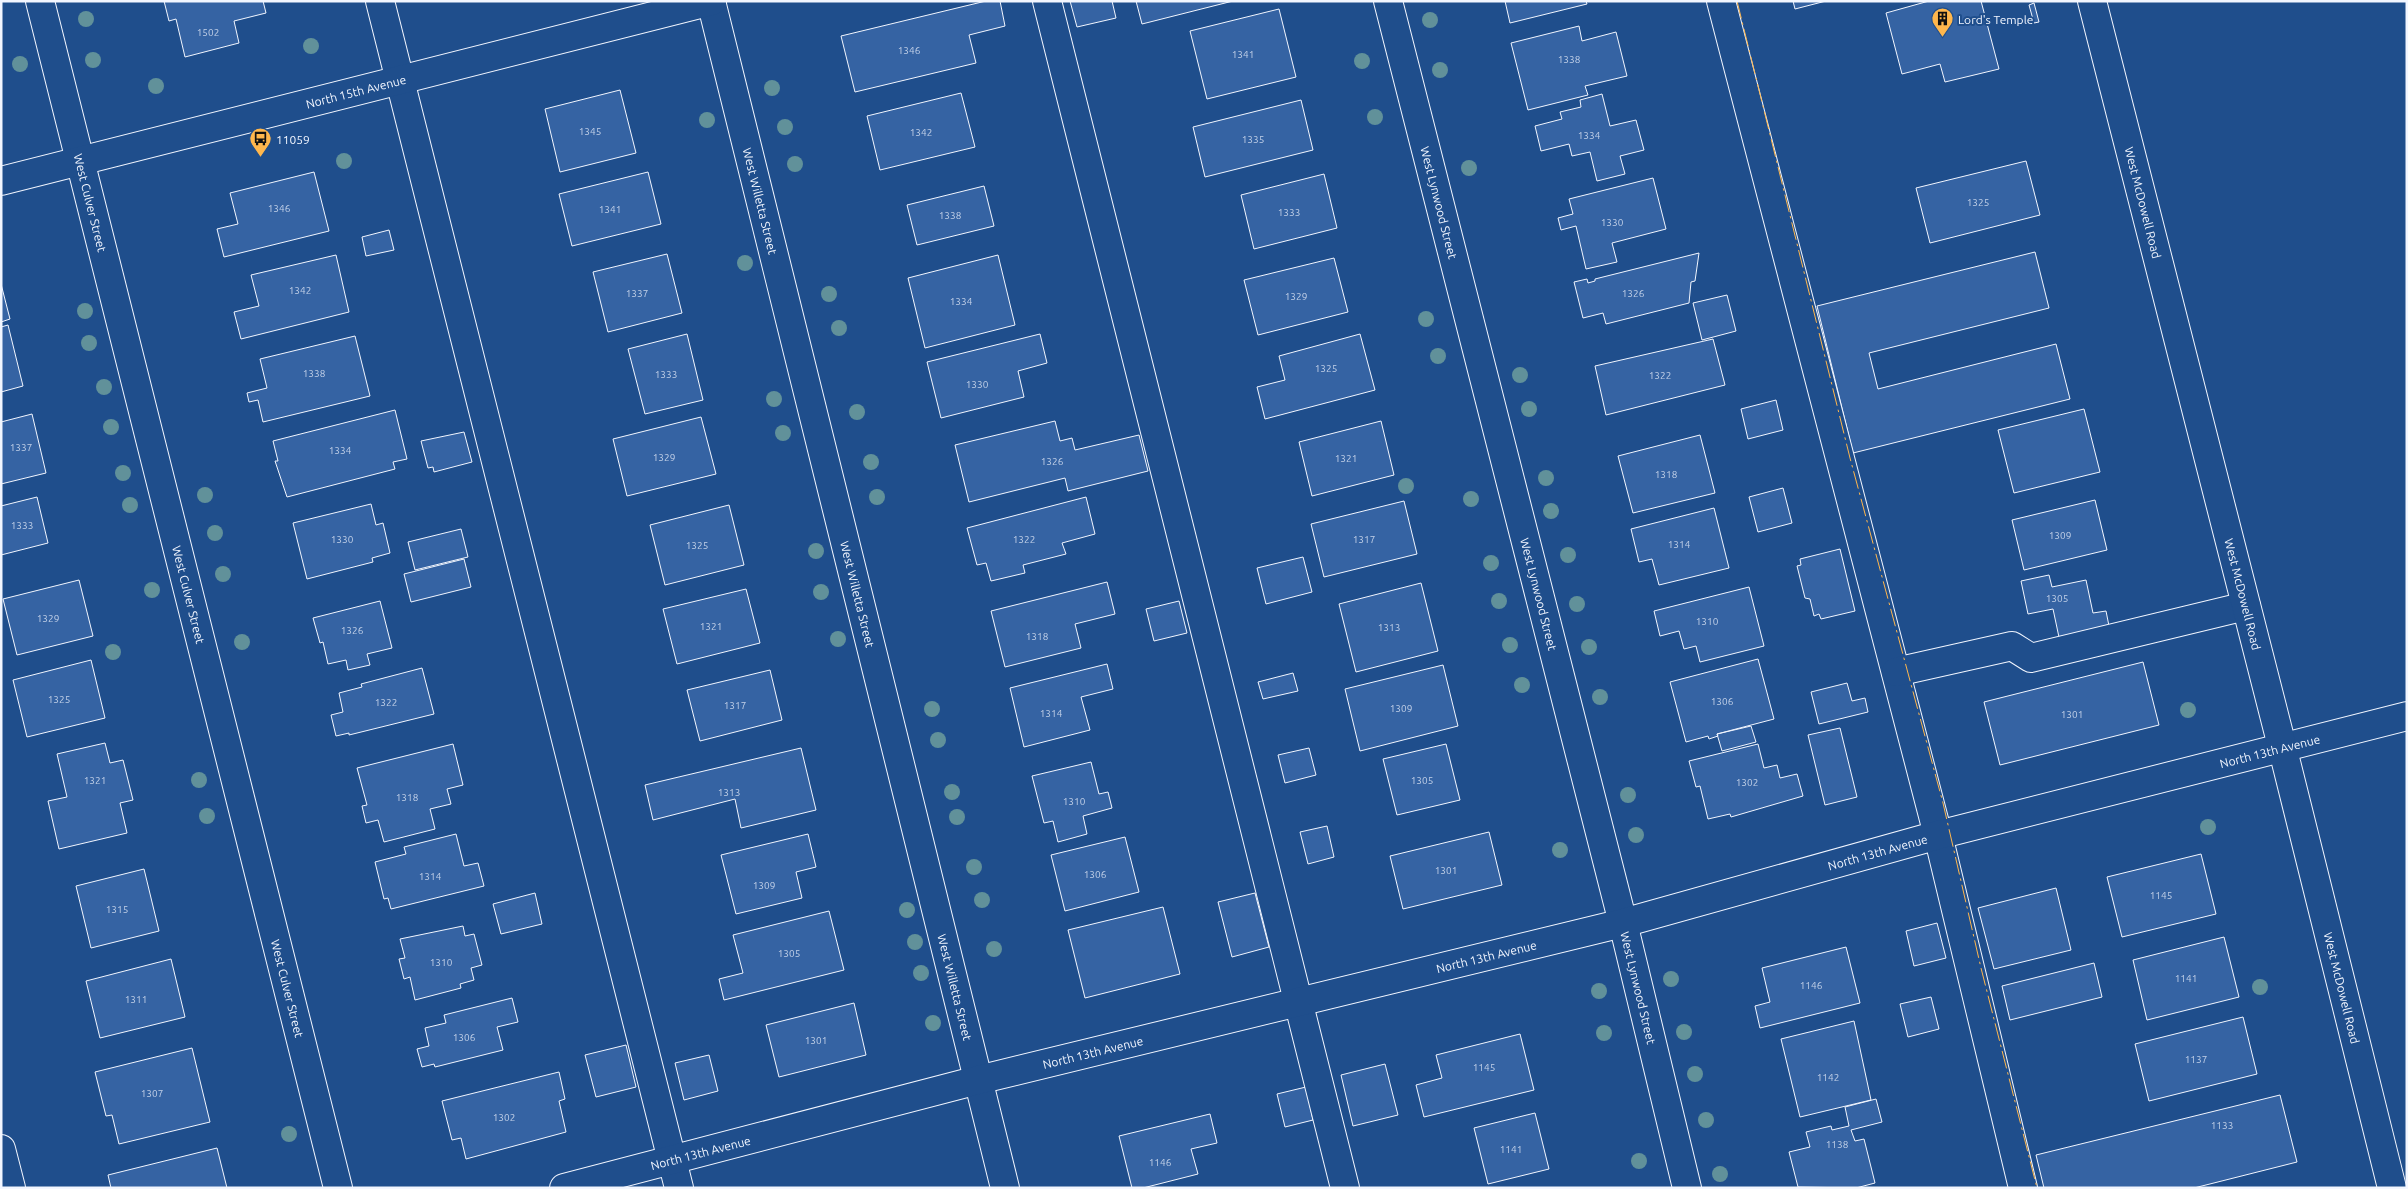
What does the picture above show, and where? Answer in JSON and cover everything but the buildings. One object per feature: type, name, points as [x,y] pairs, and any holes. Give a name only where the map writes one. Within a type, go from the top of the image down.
[{"type":"street","name":"West Culver Street","points":[[40,1],[338,1188]]},
{"type":"street","points":[[380,1],[679,1188]]},
{"type":"street","name":"North 15th Avenue","points":[[1,181],[711,1]]},
{"type":"street","name":"West Willetta Street","points":[[711,1],[1005,1188]]},
{"type":"street","points":[[1047,1],[1345,1188]]},
{"type":"street","name":"West Lynwood Street","points":[[1388,1],[1623,923],[1687,1188]]},
{"type":"street","points":[[1720,1],[1938,835],[2023,1188]]},
{"type":"street","name":"West McDowell Road","points":[[2092,1],[2282,746],[2392,1188]]},
{"type":"street","points":[[1896,672],[2012,646],[2031,658],[2246,606]]},
{"type":"street","name":"North 13th Avenue","points":[[564,1188],[671,1158],[978,1080],[1623,923],[1938,835],[2282,746],[2407,716]]},
{"type":"street","points":[[1,1149],[11,1188]]},
{"type":"power","points":[[1737,1],[1850,458],[1943,803],[1981,968],[2037,1188]]},
{"type":"place","name":"Lord's Temple","points":[[1942,38]]},
{"type":"place","name":"11059","points":[[260,158]]}]
